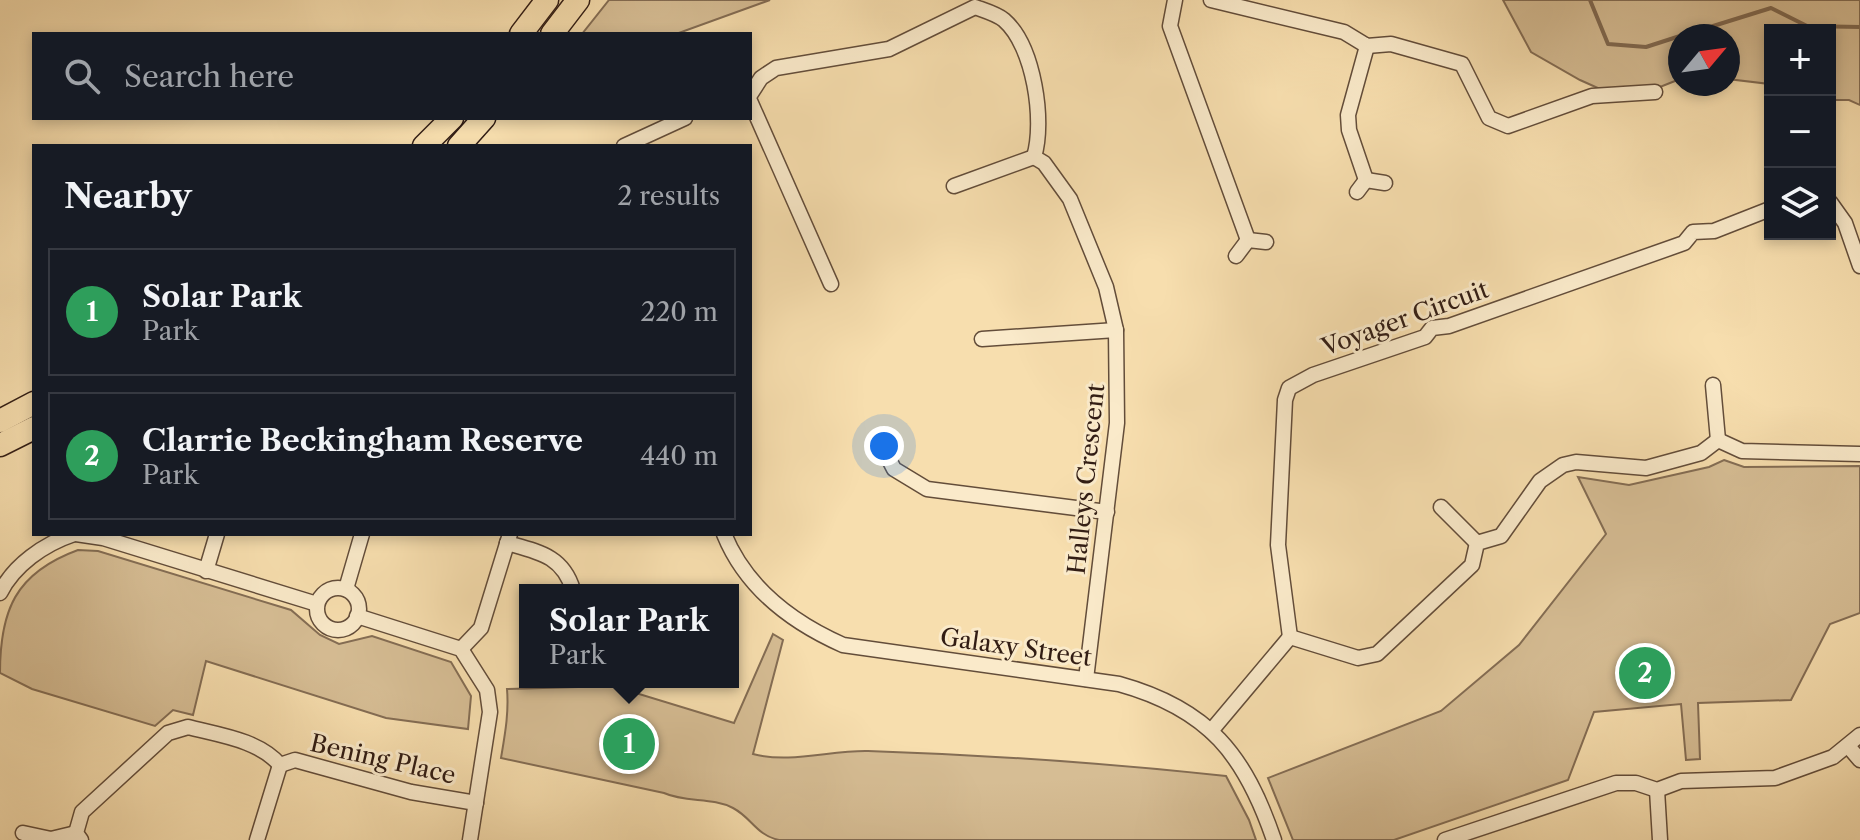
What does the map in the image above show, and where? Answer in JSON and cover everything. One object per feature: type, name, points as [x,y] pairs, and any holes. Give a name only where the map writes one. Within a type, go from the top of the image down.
[{"type":"highway","points":[[523,32],[547,0]]},
{"type":"highway","points":[[554,32],[578,0]]},
{"type":"highway","points":[[426,144],[450,120]]},
{"type":"highway","points":[[461,144],[482,120]]},
{"type":"highway","points":[[0,421],[32,404]]},
{"type":"highway","points":[[0,445],[32,429]]},
{"type":"street","points":[[1175,0],[1170,26],[1248,240]]},
{"type":"street","points":[[1211,0],[1344,32],[1367,46],[1391,44],[1462,64],[1489,118],[1508,126],[1592,96],[1655,92]]},
{"type":"street","points":[[752,94],[761,78],[776,68],[889,49],[975,7],[1004,19],[1025,52],[1039,108],[1034,157],[954,186]]},
{"type":"street","points":[[1367,46],[1348,115],[1349,130],[1362,186],[1385,183]]},
{"type":"street","points":[[752,103],[831,284]]},
{"type":"street","points":[[628,144],[681,120]]},
{"type":"street","name":"Halleys Crescent","points":[[1034,157],[1044,163],[1070,199],[1106,287],[1116,330],[1117,423],[1086,679]]},
{"type":"street","points":[[1836,210],[1845,223],[1860,266]]},
{"type":"street","name":"Voyager Circuit","points":[[1290,637],[1278,545],[1285,400],[1289,388],[1313,375],[1425,337],[1432,328],[1449,326],[1684,243],[1693,232],[1714,231],[1764,211]]},
{"type":"street","points":[[1248,240],[1266,242]]},
{"type":"street","points":[[1236,256],[1248,240]]},
{"type":"street","points":[[982,339],[1116,330]]},
{"type":"street","points":[[1713,385],[1718,440]]},
{"type":"street","points":[[1477,543],[1501,536],[1540,481],[1563,465],[1576,462],[1646,468],[1701,453],[1718,440]]},
{"type":"street","points":[[1718,440],[1742,451],[1860,454]]},
{"type":"street","points":[[880,442],[894,469],[927,489],[1107,512]]},
{"type":"street","points":[[1441,507],[1477,543]]},
{"type":"street","points":[[0,593],[18,567],[68,536]]},
{"type":"street","points":[[89,536],[317,604]]},
{"type":"street","points":[[206,571],[216,536]]},
{"type":"street","points":[[346,589],[361,536]]},
{"type":"street","name":"Galaxy Street","points":[[725,536],[745,573],[772,602],[807,629],[843,645],[1086,679],[1144,691],[1211,731],[1230,748],[1247,773],[1274,840]]},
{"type":"street","points":[[461,649],[481,628],[508,538],[559,561],[571,584]]},
{"type":"street","points":[[1211,731],[1290,637],[1358,658],[1377,654],[1472,565],[1477,543]]},
{"type":"street","points":[[346,589],[358,603],[357,616],[347,628],[332,629],[319,619],[317,604],[328,590],[346,589]]},
{"type":"street","points":[[357,616],[461,649],[490,698],[470,840]]},
{"type":"street","name":"Bening Place","points":[[23,833],[51,839],[79,836],[82,812],[177,728],[188,727],[249,744],[270,753],[280,765]]},
{"type":"street","points":[[1445,840],[1616,783],[1636,783],[1657,790],[1681,781],[1775,778],[1810,768],[1848,746],[1860,735]]},
{"type":"street","points":[[1848,746],[1860,760]]},
{"type":"street","name":"Bening Place","points":[[280,765],[295,760],[411,792],[476,803]]},
{"type":"street","name":"Bening Place","points":[[257,840],[280,765]]},
{"type":"street","points":[[1657,790],[1660,840]]},
{"type":"shaded area","points":[[609,0],[770,0],[682,32],[584,32]]},
{"type":"shaded area","points":[[1503,0],[1860,0],[1860,105],[1849,100],[1836,100],[1836,24],[1764,24],[1764,83],[1740,80],[1740,24],[1668,24],[1668,84],[1660,87],[1600,89],[1531,52]]},
{"type":"shaded area","points":[[1724,460],[1744,467],[1860,466],[1860,613],[1830,624],[1791,700],[1698,703],[1700,759],[1686,760],[1681,704],[1594,712],[1568,780],[1394,840],[1293,840],[1268,778],[1441,711],[1519,645],[1606,534],[1578,477],[1629,485],[1709,467]]},
{"type":"shaded area","points":[[78,550],[98,551],[291,610],[320,635],[339,644],[372,636],[451,662],[471,696],[468,729],[386,718],[206,661],[193,715],[173,710],[155,726],[32,689],[0,673],[3,631],[15,597],[39,570]]},
{"type":"shaded area","points":[[773,634],[783,640],[753,754],[781,758],[854,751],[958,755],[1092,763],[1226,776],[1256,840],[779,840],[771,838],[739,812],[725,805],[501,758],[507,689],[620,688],[734,723]]},
{"type":"waterway","points":[[1590,0],[1608,44],[1646,47],[1668,40]]},
{"type":"waterway","points":[[1720,24],[1771,8],[1807,26],[1860,27]]},
{"type":"place","name":"Clarrie Beckingham Reserve","points":[[1645,673]]},
{"type":"place","name":"Solar Park","points":[[629,744]]}]
